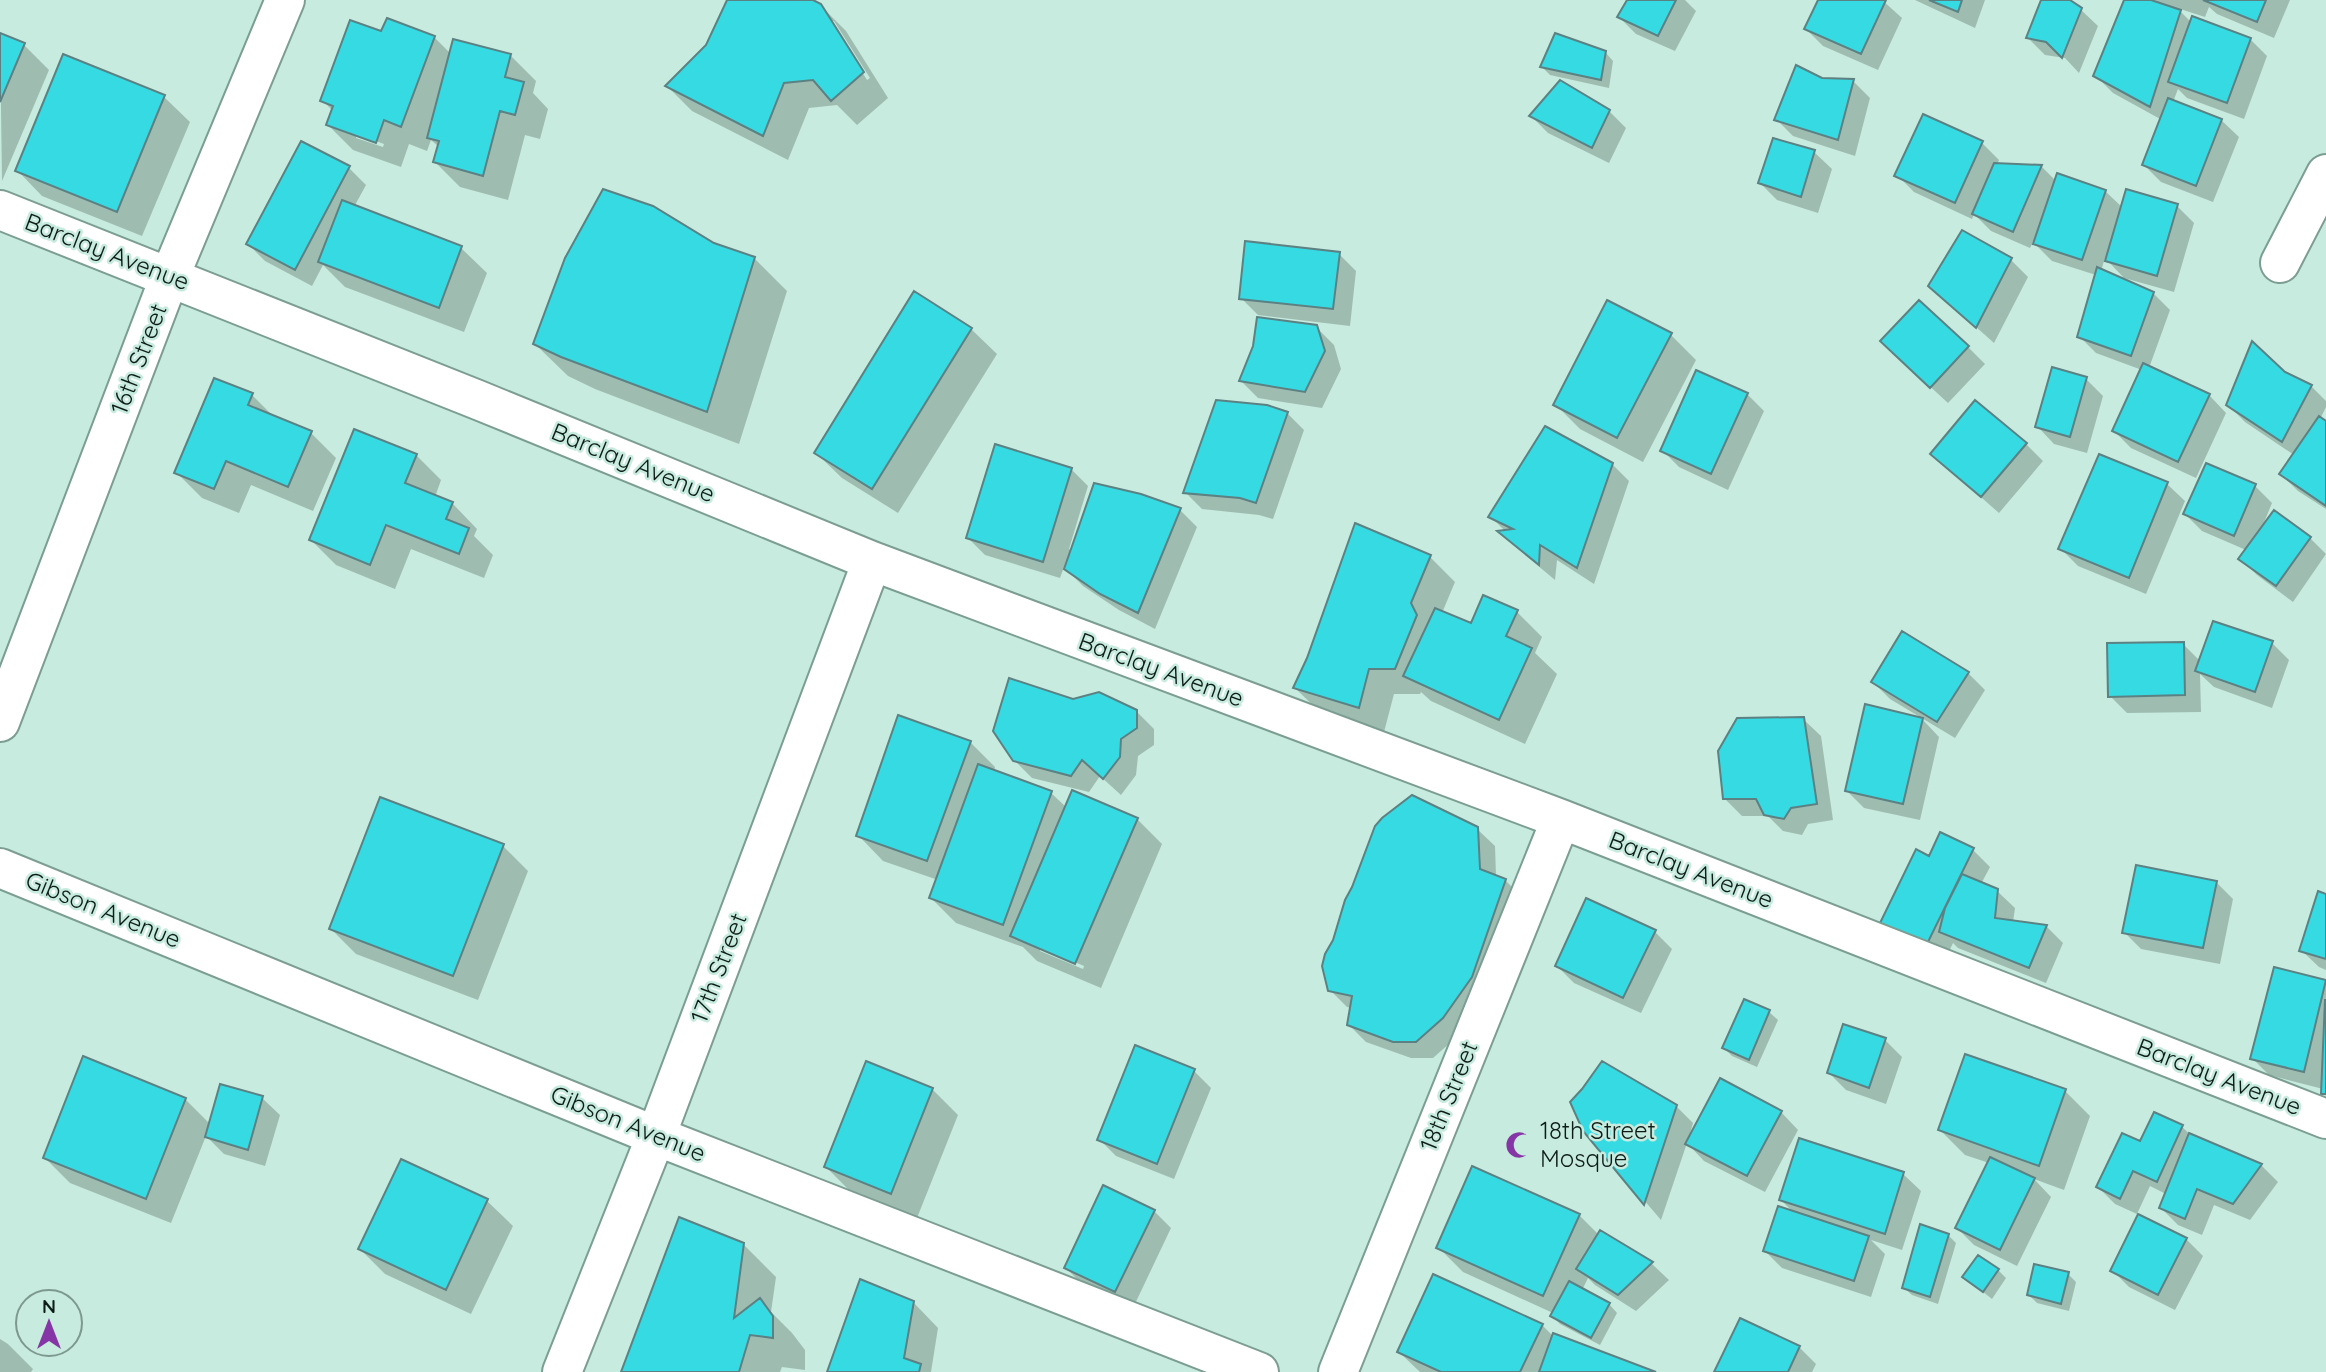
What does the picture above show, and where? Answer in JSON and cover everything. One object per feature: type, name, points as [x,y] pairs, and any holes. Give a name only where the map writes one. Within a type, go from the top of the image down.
[{"type":"street","name":"16th Street","points":[[0,722],[170,276],[285,0]]},
{"type":"street","points":[[2280,263],[2326,174]]},
{"type":"street","name":"Barclay Avenue","points":[[0,210],[170,276],[872,561],[1561,819],[2326,1119]]},
{"type":"street","name":"17th Street","points":[[562,1372],[656,1136],[872,561]]},
{"type":"street","name":"18th Street","points":[[1338,1372],[1561,819]]},
{"type":"street","name":"Gibson Avenue","points":[[0,868],[656,1136],[1259,1372]]},
{"type":"building","points":[[727,0],[813,0],[821,4],[864,72],[831,101],[813,80],[784,83],[763,136],[665,86],[706,45]]},
{"type":"building","points":[[1627,0],[1676,0],[1658,36],[1617,17]]},
{"type":"building","points":[[1818,0],[1886,0],[1861,54],[1804,29]]},
{"type":"building","points":[[1929,0],[1962,0],[1958,12]]},
{"type":"building","points":[[2041,0],[2070,0],[2082,8],[2062,58],[2046,42],[2026,38]]},
{"type":"building","points":[[2124,0],[2151,0],[2181,10],[2150,107],[2093,76]]},
{"type":"building","points":[[2203,0],[2266,0],[2257,22]]},
{"type":"building","points":[[2192,16],[2251,38],[2227,103],[2168,82]]},
{"type":"building","points":[[387,18],[435,36],[401,127],[384,120],[376,143],[326,125],[333,106],[320,101],[350,20],[381,31]]},
{"type":"building","points":[[0,33],[25,43],[0,102]]},
{"type":"building","points":[[1555,33],[1606,51],[1601,80],[1540,67]]},
{"type":"building","points":[[453,39],[511,54],[505,77],[524,82],[515,115],[500,111],[483,176],[433,162],[439,141],[427,138]]},
{"type":"building","points":[[63,54],[165,95],[117,212],[15,171]]},
{"type":"building","points":[[1796,65],[1822,78],[1854,79],[1838,140],[1774,120]]},
{"type":"building","points":[[1560,80],[1610,110],[1592,148],[1529,116]]},
{"type":"building","points":[[2168,98],[2222,119],[2196,186],[2142,165]]},
{"type":"building","points":[[1923,114],[1983,141],[1955,203],[1894,176]]},
{"type":"building","points":[[1773,138],[1815,150],[1801,197],[1758,183]]},
{"type":"building","points":[[301,141],[350,166],[295,270],[246,244]]},
{"type":"building","points":[[1994,163],[2042,165],[2013,232],[1972,214]]},
{"type":"building","points":[[2057,173],[2106,190],[2082,260],[2033,244]]},
{"type":"building","points":[[603,189],[653,206],[714,243],[755,257],[707,412],[533,344],[565,258]]},
{"type":"building","points":[[2126,189],[2178,204],[2157,276],[2105,261]]},
{"type":"building","points":[[342,200],[462,246],[439,308],[318,262]]},
{"type":"building","points":[[1962,230],[2012,258],[1976,328],[1928,286]]},
{"type":"building","points":[[1245,241],[1340,252],[1333,309],[1239,299]]},
{"type":"building","points":[[2097,267],[2154,292],[2131,356],[2077,337]]},
{"type":"building","points":[[914,291],[972,328],[872,489],[814,453]]},
{"type":"building","points":[[1607,300],[1672,333],[1617,438],[1553,405]]},
{"type":"building","points":[[1919,300],[1969,346],[1930,388],[1880,341]]},
{"type":"building","points":[[1257,317],[1317,325],[1325,351],[1305,392],[1239,381],[1253,346]]},
{"type":"building","points":[[2252,341],[2285,372],[2312,385],[2282,442],[2226,405]]},
{"type":"building","points":[[2143,363],[2210,394],[2178,462],[2112,431]]},
{"type":"building","points":[[2052,367],[2087,377],[2070,437],[2035,427]]},
{"type":"building","points":[[1696,370],[1748,393],[1711,474],[1660,451]]},
{"type":"building","points":[[214,378],[253,393],[248,405],[312,431],[288,487],[226,461],[214,489],[174,473]]},
{"type":"building","points":[[1216,400],[1267,405],[1288,412],[1256,503],[1240,498],[1183,493]]},
{"type":"building","points":[[1975,400],[2027,443],[1981,497],[1930,454]]},
{"type":"building","points":[[2319,416],[2326,421],[2326,506],[2279,474]]},
{"type":"building","points":[[1545,426],[1613,463],[1577,568],[1540,545],[1539,565],[1497,531],[1513,529],[1488,517]]},
{"type":"building","points":[[354,429],[417,454],[405,483],[453,502],[446,519],[469,528],[459,554],[386,525],[370,565],[309,540]]},
{"type":"building","points":[[995,444],[1072,468],[1043,562],[966,538]]},
{"type":"building","points":[[2099,454],[2168,482],[2129,578],[2058,549]]},
{"type":"building","points":[[2206,463],[2256,484],[2234,536],[2183,514]]},
{"type":"building","points":[[1094,483],[1141,494],[1181,508],[1138,613],[1100,594],[1064,569]]},
{"type":"building","points":[[2274,510],[2311,537],[2276,586],[2238,559]]},
{"type":"building","points":[[1355,523],[1431,555],[1411,603],[1417,615],[1395,669],[1369,669],[1359,708],[1293,688],[1307,658]]},
{"type":"building","points":[[1483,595],[1518,610],[1506,636],[1532,648],[1499,720],[1403,676],[1435,608],[1471,623]]},
{"type":"building","points":[[2213,621],[2273,641],[2255,692],[2195,671]]},
{"type":"building","points":[[1902,631],[1969,672],[1937,722],[1871,682]]},
{"type":"building","points":[[2184,642],[2185,695],[2108,697],[2107,643]]},
{"type":"building","points":[[1009,678],[1073,699],[1099,692],[1137,710],[1137,728],[1121,739],[1120,757],[1103,779],[1082,760],[1071,776],[1013,761],[993,731]]},
{"type":"building","points":[[1865,704],[1923,718],[1903,804],[1845,791]]},
{"type":"building","points":[[898,715],[971,741],[927,861],[856,836]]},
{"type":"building","points":[[1804,717],[1817,804],[1791,808],[1784,819],[1764,815],[1756,799],[1723,799],[1718,751],[1737,718]]},
{"type":"building","points":[[978,764],[1052,791],[1003,925],[929,898]]},
{"type":"building","points":[[1072,790],[1138,818],[1075,964],[1010,936]]},
{"type":"building","points":[[1412,795],[1478,827],[1480,869],[1506,879],[1472,977],[1443,1018],[1416,1042],[1393,1042],[1347,1025],[1352,996],[1328,991],[1322,966],[1375,826]]},
{"type":"building","points":[[380,797],[504,844],[453,976],[329,929]]},
{"type":"building","points":[[1940,832],[1974,848],[1927,944],[1880,923],[1916,849],[1929,856]]},
{"type":"building","points":[[2136,865],[2217,881],[2203,948],[2122,933]]},
{"type":"building","points":[[1962,874],[1998,889],[1995,918],[2047,925],[2029,968],[1939,932],[1945,908]]},
{"type":"building","points":[[2318,891],[2326,894],[2326,959],[2299,951]]},
{"type":"building","points":[[1586,898],[1656,930],[1623,998],[1555,966]]},
{"type":"building","points":[[2274,967],[2326,980],[2304,1072],[2250,1059]]},
{"type":"building","points":[[1744,999],[1770,1010],[1749,1060],[1722,1048]]},
{"type":"building","points":[[2325,1000],[2326,1094],[2321,1094]]},
{"type":"building","points":[[1843,1024],[1886,1038],[1869,1088],[1827,1073]]},
{"type":"building","points":[[1135,1045],[1195,1069],[1157,1164],[1097,1140]]},
{"type":"building","points":[[1965,1054],[2066,1089],[2039,1166],[1938,1130]]},
{"type":"building","points":[[83,1056],[186,1098],[146,1199],[43,1158]]},
{"type":"building","points":[[866,1061],[933,1088],[891,1194],[824,1167]]},
{"type":"building","points":[[1602,1061],[1677,1105],[1644,1205],[1583,1131],[1570,1102]]},
{"type":"building","points":[[1720,1078],[1782,1111],[1747,1176],[1685,1144]]},
{"type":"building","points":[[220,1084],[263,1096],[248,1150],[205,1137]]},
{"type":"building","points":[[2154,1112],[2183,1125],[2157,1182],[2133,1171],[2120,1199],[2096,1187],[2122,1133],[2140,1141]]},
{"type":"building","points":[[2189,1133],[2262,1164],[2233,1204],[2197,1189],[2185,1219],[2159,1208]]},
{"type":"building","points":[[1799,1138],[1904,1172],[1885,1234],[1779,1200]]},
{"type":"building","points":[[1990,1157],[2035,1178],[2000,1250],[1955,1228]]},
{"type":"building","points":[[401,1159],[488,1199],[446,1290],[358,1249]]},
{"type":"building","points":[[1472,1166],[1580,1214],[1543,1296],[1436,1248]]},
{"type":"building","points":[[1103,1185],[1155,1210],[1115,1292],[1064,1268]]},
{"type":"building","points":[[1778,1206],[1869,1236],[1854,1281],[1763,1251]]},
{"type":"building","points":[[2138,1214],[2187,1238],[2158,1295],[2110,1271]]},
{"type":"building","points":[[679,1217],[744,1243],[734,1318],[760,1298],[773,1316],[773,1338],[750,1335],[739,1372],[621,1372]]},
{"type":"building","points":[[1920,1224],[1949,1234],[1930,1297],[1902,1288]]},
{"type":"building","points":[[1600,1230],[1653,1262],[1618,1295],[1576,1269]]},
{"type":"building","points":[[1978,1255],[1999,1269],[1983,1292],[1962,1277]]},
{"type":"building","points":[[2034,1264],[2069,1272],[2061,1304],[2027,1295]]},
{"type":"building","points":[[1433,1274],[1543,1324],[1520,1372],[1441,1372],[1397,1352]]},
{"type":"building","points":[[860,1279],[914,1301],[904,1358],[921,1364],[919,1372],[827,1372]]},
{"type":"building","points":[[1569,1281],[1610,1303],[1591,1338],[1550,1316]]},
{"type":"building","points":[[1740,1318],[1800,1346],[1788,1372],[1714,1372]]},
{"type":"building","points":[[1553,1333],[1656,1372],[1539,1372]]},
{"type":"place","name":"18th Street Mosque","points":[[1519,1145]]}]
